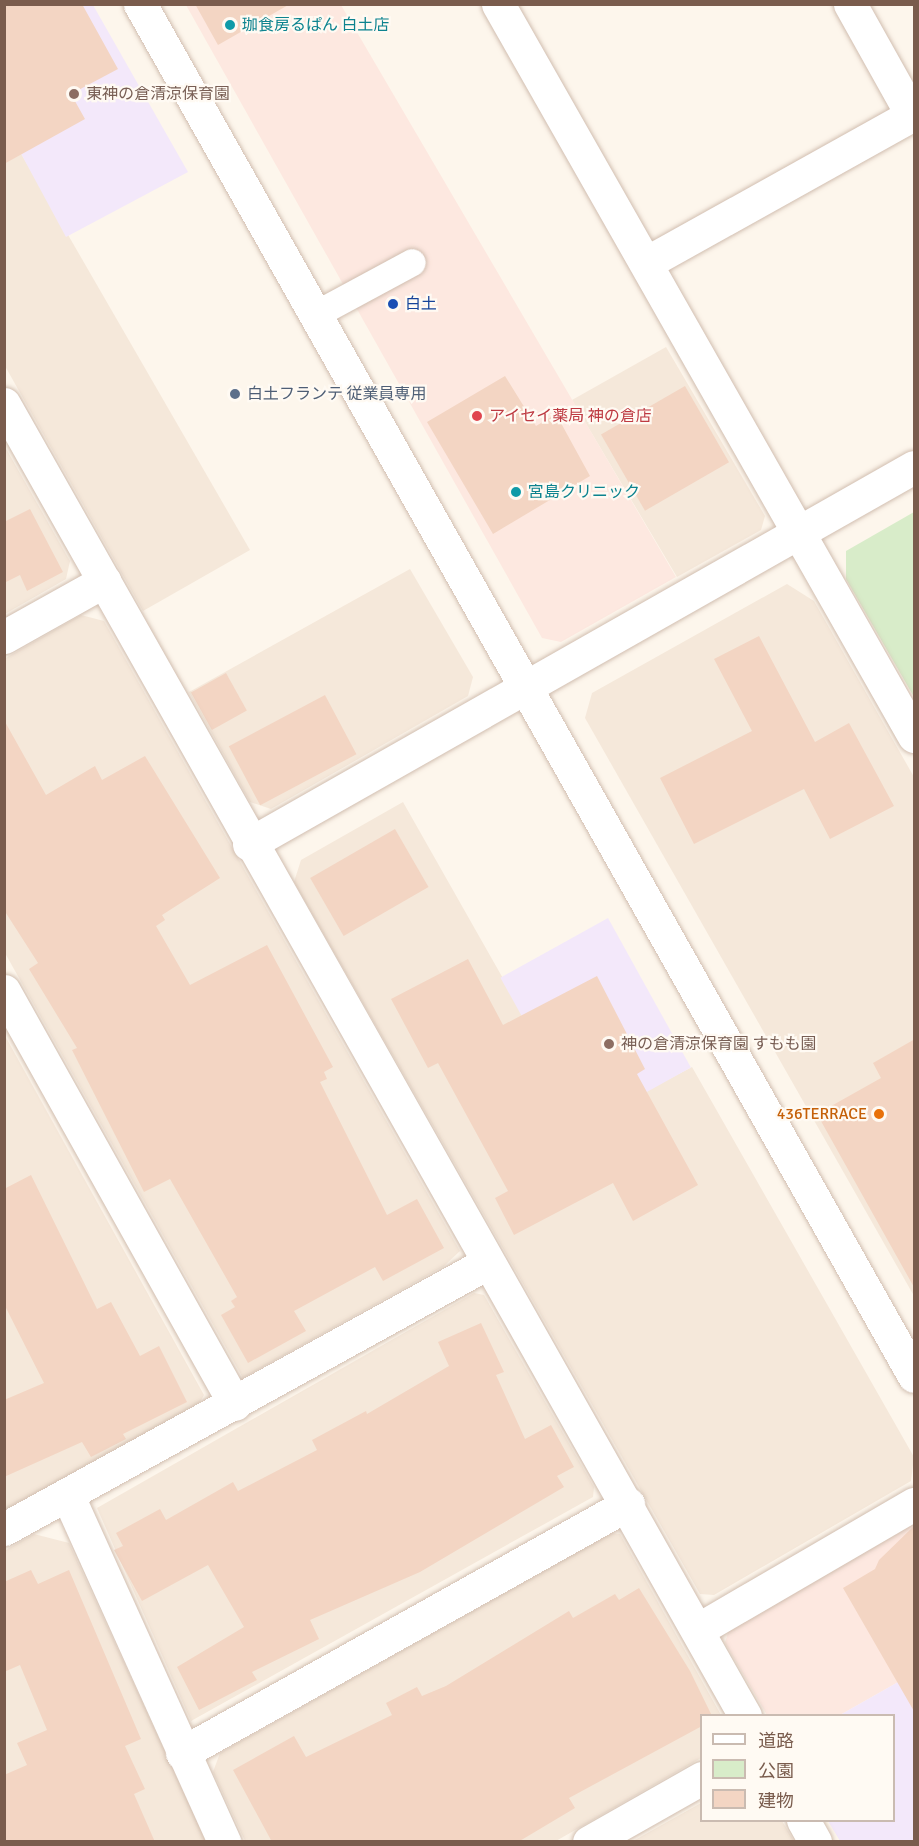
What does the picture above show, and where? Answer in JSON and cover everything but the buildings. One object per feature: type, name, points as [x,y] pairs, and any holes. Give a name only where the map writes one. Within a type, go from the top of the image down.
[{"type":"street","points":[[140,4],[915,1376]]},
{"type":"street","points":[[498,4],[646,263],[797,536],[915,736]]},
{"type":"street","points":[[646,263],[913,114],[850,4]]},
{"type":"street","points":[[4,404],[249,844],[487,1263],[628,1504],[744,1714]]},
{"type":"street","points":[[249,844],[797,536],[915,467]]},
{"type":"street","points":[[4,638],[104,581]]},
{"type":"street","points":[[4,991],[235,1404]]},
{"type":"street","points":[[4,1529],[68,1496],[487,1263]]},
{"type":"street","points":[[68,1496],[182,1754],[224,1842]]},
{"type":"street","points":[[182,1754],[628,1504]]},
{"type":"street","points":[[699,1629],[915,1504]]},
{"type":"street","points":[[589,1842],[700,1779]]},
{"type":"street","points":[[804,1822],[815,1842]]},
{"type":"lane","points":[[314,315],[412,262]]},
{"type":"shaded area","name":"東神の倉清涼保育園","points":[[4,5],[93,5],[188,172],[66,237],[5,124]]},
{"type":"shaded area","points":[[186,5],[341,5],[676,577],[561,642],[542,638]]},
{"type":"shaded area","points":[[4,124],[250,550],[143,611],[5,366]]},
{"type":"shaded area","points":[[666,347],[765,516],[761,530],[677,577],[572,400]]},
{"type":"shaded area","points":[[4,445],[70,561],[66,579],[5,614]]},
{"type":"shaded area","points":[[410,569],[473,677],[468,696],[271,809],[250,802],[189,692]]},
{"type":"shaded area","points":[[787,584],[814,601],[914,777],[914,1296],[585,718],[592,693]]},
{"type":"shaded area","points":[[81,615],[104,621],[460,1251],[444,1266],[243,1378],[5,953],[4,659]]},
{"type":"shaded area","points":[[403,802],[585,1123],[692,1067],[914,1457],[911,1481],[714,1595],[700,1594],[294,882],[301,860]]},
{"type":"shaded area","name":"神の倉清涼保育園 すもも園","points":[[608,918],[691,1068],[583,1127],[500,978]]},
{"type":"shaded area","points":[[4,1034],[204,1395],[199,1404],[5,1510]]},
{"type":"shaded area","points":[[474,1293],[484,1295],[594,1487],[593,1497],[191,1721],[97,1508]]},
{"type":"shaded area","points":[[914,1524],[914,1673],[842,1714],[766,1714],[725,1643],[728,1632]]},
{"type":"shaded area","points":[[612,1533],[620,1534],[720,1714],[700,1714],[700,1759],[556,1841],[245,1841],[213,1772],[220,1753]]},
{"type":"shaded area","points":[[34,1534],[69,1543],[206,1841],[5,1841],[4,1551]]},
{"type":"shaded area","points":[[914,1673],[914,1841],[840,1841],[829,1822],[895,1822],[895,1714],[842,1714]]},
{"type":"shaded area","points":[[700,1804],[700,1822],[783,1822],[794,1841],[633,1841]]},
{"type":"green space","points":[[914,512],[914,697],[846,579],[846,551]]},
{"type":"place","name":"珈食房るぱん 白土店","points":[[230,25]]},
{"type":"place","name":"東神の倉清涼保育園","points":[[74,94]]},
{"type":"place","name":"白土","points":[[393,304]]},
{"type":"place","name":"白土フランテ 従業員専用","points":[[235,394]]},
{"type":"place","name":"アイセイ薬局 神の倉店","points":[[477,416]]},
{"type":"place","name":"宮島クリニック","points":[[516,492]]},
{"type":"place","name":"神の倉清涼保育園 すもも園","points":[[609,1044]]},
{"type":"place","name":"436TERRACE","points":[[879,1114]]}]
